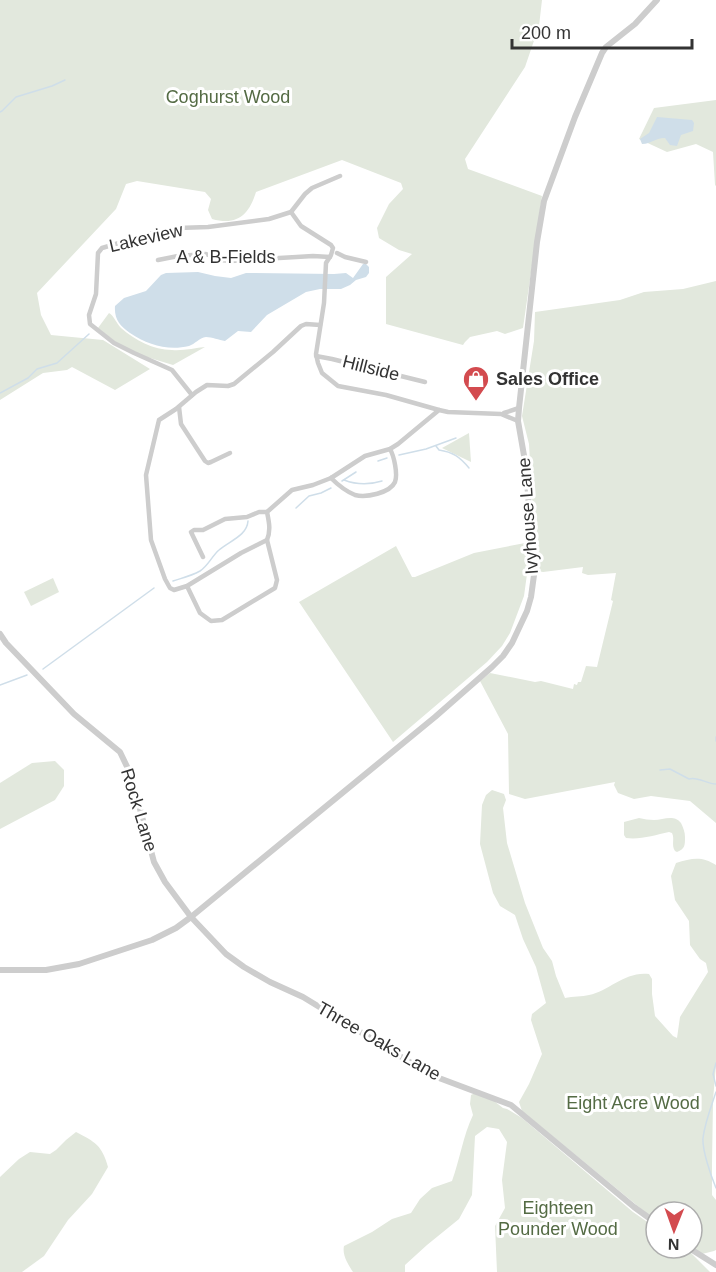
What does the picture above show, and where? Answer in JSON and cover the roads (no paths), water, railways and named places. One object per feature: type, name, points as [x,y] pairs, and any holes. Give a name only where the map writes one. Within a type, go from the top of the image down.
[{"type":"street","name":"Ivyhouse Lane","points":[[0,970],[46,970],[79,964],[152,940],[176,928],[435,717],[492,667],[512,644],[527,611],[534,575],[526,467],[518,421],[537,242],[546,193],[603,51],[657,0]]},
{"type":"street","points":[[340,176],[312,188],[291,212],[301,226],[333,248],[327,260],[324,303],[316,356],[322,373],[338,386],[386,395],[448,412],[501,414],[519,408]]},
{"type":"street","name":"Lakeview","points":[[192,395],[172,370],[114,343],[90,324],[89,315],[96,294],[98,253],[102,248],[153,233],[178,228],[208,227],[269,219],[291,212]]},
{"type":"street","points":[[338,253],[366,262]]},
{"type":"street","name":"A & B-Fields","points":[[159,260],[168,257],[206,254],[220,260],[231,261],[330,257]]},
{"type":"street","points":[[267,512],[270,534],[267,540],[187,586],[174,590],[170,588],[151,540],[146,475],[156,424],[207,385],[234,384],[301,326],[320,325]]},
{"type":"street","name":"Hillside","points":[[316,356],[425,382]]},
{"type":"street","points":[[179,407],[181,424],[205,461],[208,463],[230,453]]},
{"type":"street","points":[[203,557],[191,532],[194,530],[203,530],[225,519],[267,512],[292,490],[331,478],[365,456],[390,449],[440,410]]},
{"type":"street","points":[[501,414],[518,421]]},
{"type":"street","points":[[331,478],[340,487],[356,495],[372,495],[382,491],[391,486],[396,478],[394,455],[390,449]]},
{"type":"street","points":[[187,586],[200,613],[211,621],[222,620],[274,588],[277,580],[267,540]]},
{"type":"street","name":"Rock Lane","points":[[0,634],[74,714],[120,752],[131,775],[154,862],[165,882],[191,917]]},
{"type":"street","name":"Three Oaks Lane","points":[[191,917],[226,954],[244,967],[303,997],[430,1075],[511,1105],[644,1214]]},
{"type":"waterway","points":[[0,112],[16,97],[65,80]]},
{"type":"waterway","points":[[0,393],[28,378],[37,369],[57,363],[89,334]]},
{"type":"waterway","points":[[399,455],[426,449],[456,438]]},
{"type":"waterway","points":[[436,446],[439,450],[456,456],[469,468]]},
{"type":"waterway","points":[[378,461],[387,458]]},
{"type":"waterway","points":[[342,481],[356,472]]},
{"type":"waterway","points":[[344,480],[363,484],[382,481]]},
{"type":"waterway","points":[[296,508],[309,496],[331,488]]},
{"type":"waterway","points":[[173,581],[203,569],[219,550],[244,531],[248,521]]},
{"type":"waterway","points":[[43,669],[154,588]]},
{"type":"waterway","points":[[0,685],[27,675]]},
{"type":"waterway","points":[[660,770],[670,769],[689,779],[716,784]]},
{"type":"waterway","points":[[716,1063],[713,1074],[716,1086]]},
{"type":"waterway","points":[[716,1092],[703,1138],[705,1156],[716,1188]]},
{"type":"place","name":"Sales Office","points":[[476,402]]},
{"type":"park label","name":"Coghurst Wood","points":[[228,97]]},
{"type":"park label","name":"Eight Acre Wood","points":[[633,1103]]},
{"type":"park label","name":"Eighteen Pounder Wood","points":[[558,1218]]}]
